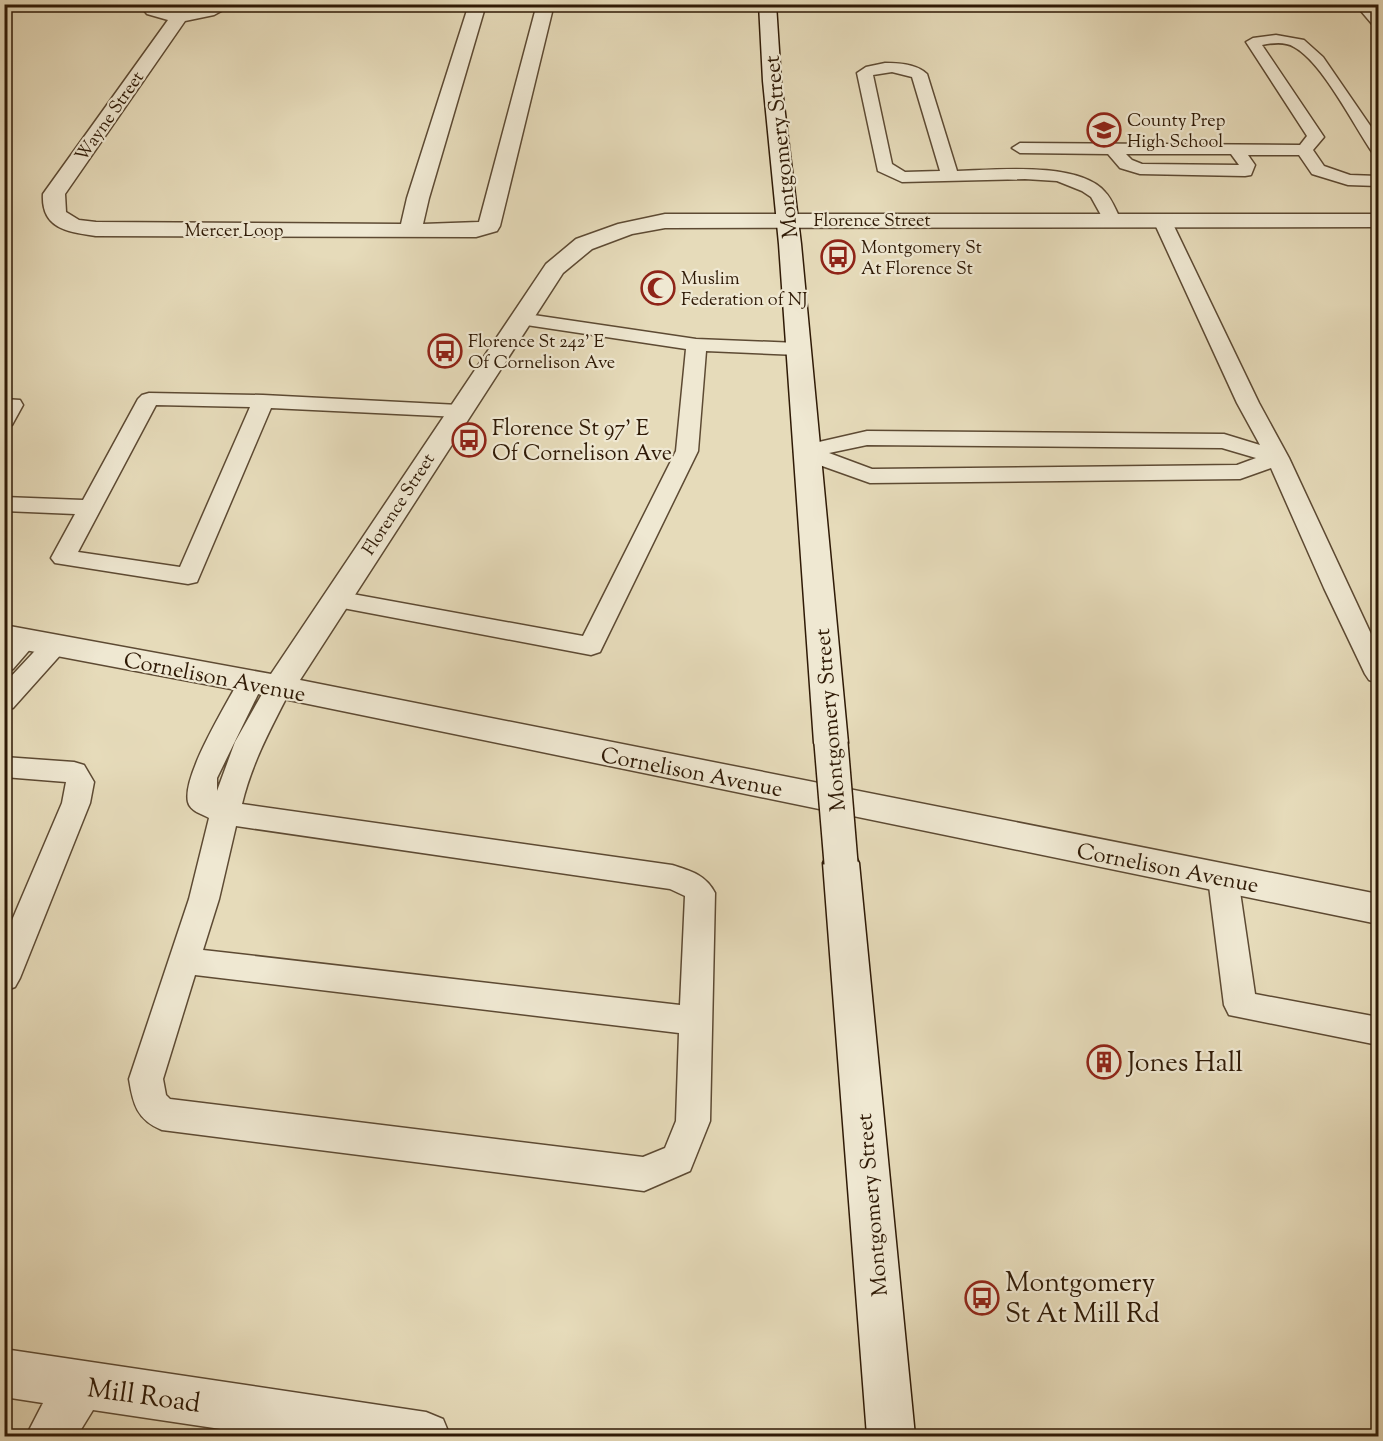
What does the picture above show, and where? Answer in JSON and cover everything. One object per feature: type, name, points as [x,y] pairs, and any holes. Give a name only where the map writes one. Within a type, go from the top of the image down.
[{"type":"street","points":[[147,4],[154,11],[180,15],[207,12],[226,4]]},
{"type":"street","points":[[411,231],[418,198],[477,4]]},
{"type":"street","name":"Mercer Loop","points":[[59,219],[70,224],[96,229],[411,231],[476,230],[489,226],[546,4]]},
{"type":"street","name":"Montgomery Street","points":[[767,4],[891,1437]]},
{"type":"street","points":[[1369,5],[1378,20]]},
{"type":"street","name":"Wayne Street","points":[[59,219],[52,204],[54,194],[180,15]]},
{"type":"street","name":"Florence Street","points":[[265,685],[336,599],[554,269],[584,244],[626,230],[665,221],[1378,221]]},
{"type":"street","name":"Cornelison Avenue","points":[[29,640],[265,685],[1378,909]]},
{"type":"street","name":"Mill Road","points":[[4,1373],[426,1437]]},
{"type":"street","points":[[50,1437],[80,1386]]},
{"type":"lane","points":[[1020,148],[1116,149],[1116,153],[1126,164],[1140,169],[1245,171],[1247,165],[1236,150],[1304,150],[1316,137],[1253,42],[1271,39],[1299,43],[1317,58],[1378,148]]},
{"type":"lane","points":[[950,176],[919,74],[908,68],[878,68],[865,73],[884,167],[902,177],[950,176],[1025,174],[1059,176],[1088,187],[1098,194],[1112,220]]},
{"type":"lane","points":[[1360,123],[1378,124]]},
{"type":"lane","points":[[1304,150],[1318,170],[1348,180],[1378,182]]},
{"type":"lane","points":[[1162,220],[1248,403],[1278,458],[1336,588],[1378,674]]},
{"type":"lane","points":[[520,319],[696,345],[798,349]]},
{"type":"lane","points":[[336,599],[591,646],[687,451],[696,345]]},
{"type":"lane","points":[[263,401],[188,576],[63,558],[149,399],[263,401],[459,411]]},
{"type":"lane","points":[[4,405],[12,405],[4,420]]},
{"type":"lane","points":[[805,452],[867,438],[1224,441],[1278,458]]},
{"type":"lane","points":[[805,452],[870,476],[1240,472],[1278,458]]},
{"type":"lane","points":[[4,504],[90,507]]},
{"type":"lane","points":[[4,663],[29,640]]},
{"type":"lane","points":[[4,701],[29,640]]},
{"type":"lane","points":[[225,813],[672,877],[693,885],[700,893],[693,1121],[678,1159],[644,1174],[162,1114],[150,1103],[146,1079],[204,899],[225,813],[235,776],[249,742],[265,685]]},
{"type":"lane","points":[[4,768],[74,772],[80,782],[75,803],[4,978]]},
{"type":"lane","points":[[1223,878],[1240,1005],[1378,1031]]},
{"type":"lane","points":[[184,961],[697,1021]]},
{"type":"place","name":"County Prep High School","points":[[1104,130]]},
{"type":"place","name":"Montgomery St At Florence St","points":[[838,257]]},
{"type":"place","name":"Muslim Federation of NJ","points":[[658,288]]},
{"type":"place","name":"Florence St 242' E Of Cornelison Ave","points":[[445,351]]},
{"type":"place","name":"Florence St 97' E Of Cornelison Ave","points":[[469,440]]},
{"type":"place","name":"Jones Hall","points":[[1104,1062]]},
{"type":"place","name":"Montgomery St At Mill Rd","points":[[982,1298]]}]
